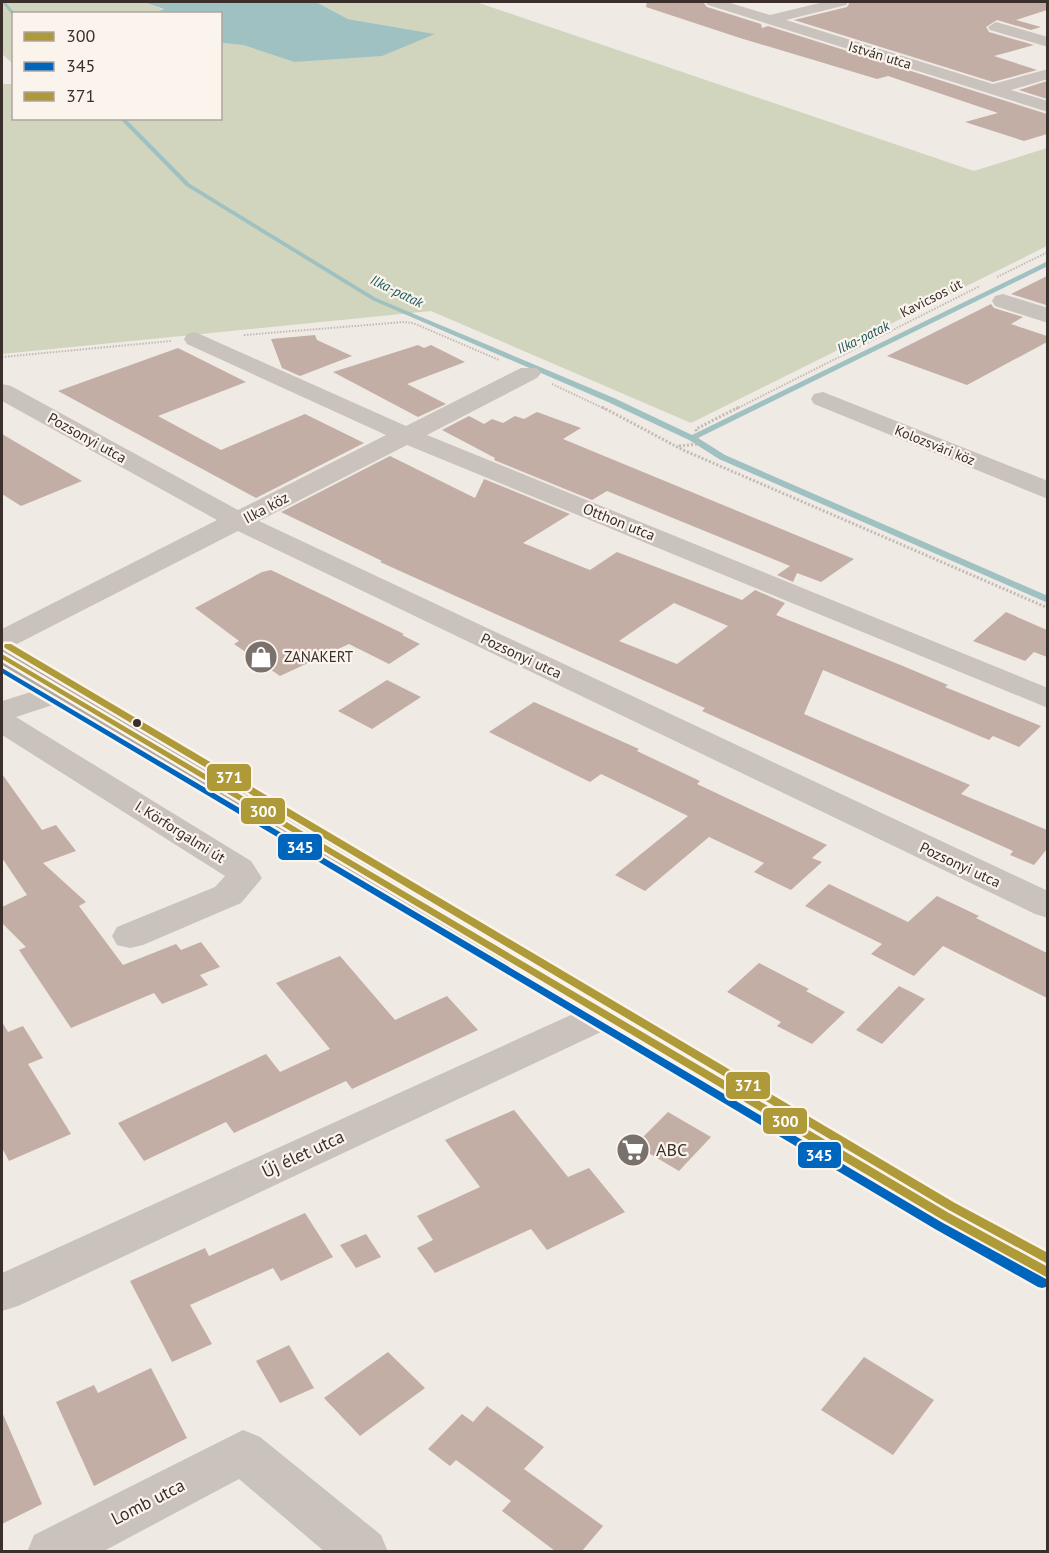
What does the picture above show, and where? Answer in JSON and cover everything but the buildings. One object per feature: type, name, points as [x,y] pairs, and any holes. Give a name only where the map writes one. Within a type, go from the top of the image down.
[{"type":"main road","points":[[2,656],[945,1216],[1047,1273]]},
{"type":"street","name":"István utca","points":[[714,2],[996,89],[1047,107]]},
{"type":"street","points":[[767,20],[841,2]]},
{"type":"street","points":[[996,27],[1047,42]]},
{"type":"street","points":[[996,89],[1047,74]]},
{"type":"street","points":[[1003,301],[1047,316]]},
{"type":"street","name":"Otthon utca","points":[[195,339],[406,435],[1047,699]]},
{"type":"street","name":"Ilka köz","points":[[2,640],[240,522],[529,373]]},
{"type":"street","name":"Pozsonyi utca","points":[[2,391],[240,522],[1047,906]]},
{"type":"street","name":"Kolozsvári köz","points":[[823,399],[1047,491]]},
{"type":"street","points":[[2,711],[60,692]]},
{"type":"street","name":"I. Körforgalmi út","points":[[2,722],[239,869],[244,878],[228,895],[130,936]]},
{"type":"street","name":"Új élet utca","points":[[2,1293],[604,1014]]},
{"type":"street","name":"Lomb utca","points":[[52,1551],[243,1452],[363,1551]]},
{"type":"path","name":"Kavicsos út","points":[[673,445],[698,444],[696,430],[1047,252]]},
{"type":"path","points":[[404,322],[413,323],[529,373],[627,418],[673,445],[1047,608]]},
{"type":"green space","points":[[2,2],[143,2],[165,10],[160,12],[12,12],[12,63],[2,54]]},
{"type":"green space","points":[[316,2],[476,2],[974,171],[1047,148],[1047,246],[691,423],[431,311],[2,354],[2,84],[12,84],[12,120],[222,120],[222,43],[243,45],[294,62],[434,34],[348,19]]},
{"type":"water","points":[[143,2],[316,2],[348,19],[435,34],[382,56],[294,62],[243,45],[222,43],[222,12],[158,12],[164,9]]},
{"type":"waterway","name":"Ilka-patak","points":[[3,2],[12,12]]},
{"type":"waterway","name":"Ilka-patak","points":[[123,120],[188,185],[374,299],[611,400],[692,438]]},
{"type":"waterway","name":"Ilka-patak","points":[[692,438],[1048,263]]},
{"type":"waterway","name":"Ilka-patak","points":[[692,438],[722,457],[1048,600]]},
{"type":"transit line","name":"371","points":[[8,646],[951,1206],[1048,1259]]},
{"type":"transit line","name":"300","points":[[2,656],[945,1216],[1048,1273]]},
{"type":"transit line","name":"345","points":[[2,670],[939,1226],[1042,1283]]},
{"type":"place","name":"ZANAKERT","points":[[261,657]]},
{"type":"place","name":"ABC","points":[[633,1150]]}]
